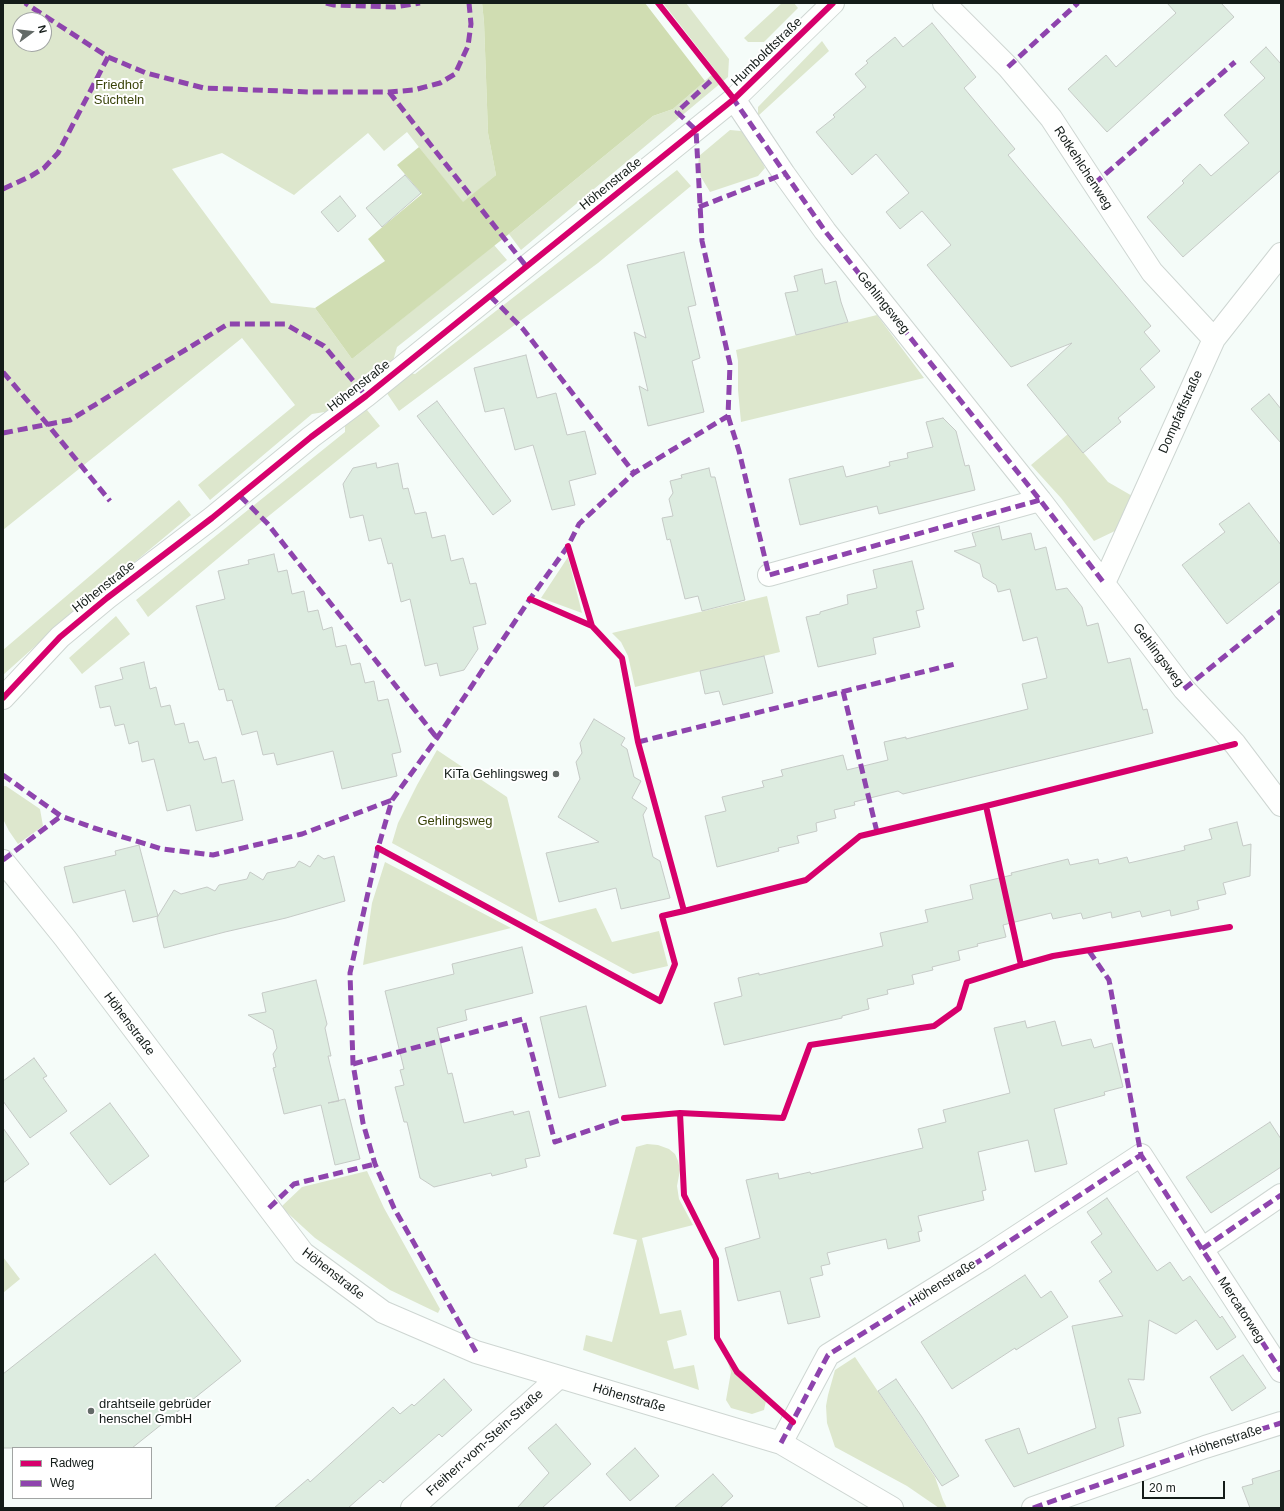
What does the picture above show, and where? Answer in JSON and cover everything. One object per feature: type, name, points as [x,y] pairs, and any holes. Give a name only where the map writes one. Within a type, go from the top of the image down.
[{"type":"street","name":"Humboldtstraße","points":[[734,99],[833,3]]},
{"type":"street","name":"Rotkehlchenweg","points":[[944,3],[1008,67],[1051,118],[1152,272],[1214,339]]},
{"type":"street","name":"Gehlingsweg","points":[[734,99],[784,174],[825,231],[1040,500],[1184,689],[1235,744],[1281,805]]},
{"type":"street","name":"Höhenstraße","points":[[3,698],[60,637],[107,598],[212,518],[310,437],[366,396],[734,99]]},
{"type":"street","name":"Dompfaffstraße","points":[[1104,583],[1214,339],[1281,254]]},
{"type":"street","points":[[769,575],[1040,500]]},
{"type":"street","name":"Höhenstraße","points":[[3,861],[65,938],[303,1253],[383,1312],[476,1352],[558,1378],[781,1443],[892,1508]]},
{"type":"street","name":"Höhenstraße","points":[[781,1443],[828,1355],[984,1258],[1141,1155]]},
{"type":"street","name":"Mercatorweg","points":[[1141,1155],[1281,1371]]},
{"type":"street","points":[[1202,1248],[1281,1195]]},
{"type":"street","name":"Freiherr-vom-Stein-Straße","points":[[412,1508],[558,1378]]},
{"type":"street","name":"Höhenstraße","points":[[1035,1508],[1205,1447],[1281,1422]]},
{"type":"green space","name":"Friedhof Süchteln","points":[[3,3],[482,3],[488,133],[496,175],[463,203],[407,132],[384,151],[368,133],[294,195],[222,153],[172,169],[271,303],[315,308],[352,359],[494,245],[507,260],[397,347],[393,361],[331,411],[312,414],[210,500],[198,485],[295,405],[242,338],[3,530]]},
{"type":"green space","points":[[482,3],[645,3],[705,81],[673,109],[653,116],[509,234],[352,359],[315,308],[385,261],[368,239],[422,194],[397,165],[419,147],[463,202],[496,175],[488,133]]},
{"type":"green space","points":[[663,3],[686,3],[729,59],[728,77],[521,250],[509,234],[653,116],[673,109],[716,71]]},
{"type":"green space","points":[[782,3],[794,3],[798,8],[764,42],[748,42],[744,38]]},
{"type":"green space","points":[[822,41],[829,51],[758,116],[758,107]]},
{"type":"green space","points":[[730,130],[741,131],[750,137],[765,168],[758,176],[710,192],[701,177],[698,167],[699,156]]},
{"type":"green space","points":[[677,170],[691,186],[598,263],[399,411],[384,389],[405,372],[415,374]]},
{"type":"green space","points":[[877,315],[924,378],[741,422],[738,390],[738,361],[736,350]]},
{"type":"green space","points":[[363,405],[380,426],[260,523],[148,617],[136,600],[345,432],[345,421]]},
{"type":"green space","points":[[1068,434],[1108,482],[1134,497],[1119,529],[1094,541],[1061,498],[1031,465]]},
{"type":"green space","points":[[179,500],[191,515],[51,632],[3,675],[3,650]]},
{"type":"green space","points":[[568,557],[582,613],[541,598]]},
{"type":"green space","points":[[767,596],[780,652],[635,687],[628,656],[621,642],[612,633]]},
{"type":"green space","points":[[116,616],[130,634],[82,674],[69,658]]},
{"type":"green space","name":"Gehlingsweg","points":[[437,750],[507,797],[538,922],[596,908],[612,942],[659,931],[668,966],[633,974],[392,843],[398,823]]},
{"type":"green space","points":[[3,786],[6,786],[40,809],[43,826],[18,844],[3,819]]},
{"type":"green space","points":[[385,862],[511,928],[363,965],[372,903]]},
{"type":"green space","points":[[647,1144],[658,1145],[669,1149],[675,1154],[680,1170],[677,1186],[679,1199],[693,1225],[642,1238],[660,1314],[681,1310],[687,1335],[667,1341],[674,1369],[694,1365],[699,1390],[583,1350],[586,1335],[612,1342],[637,1240],[613,1234],[636,1147]]},
{"type":"green space","points":[[367,1171],[384,1208],[440,1309],[438,1313],[390,1290],[315,1238],[281,1207],[302,1187]]},
{"type":"green space","points":[[3,1257],[20,1279],[3,1293]]},
{"type":"green space","points":[[855,1357],[935,1477],[947,1508],[939,1508],[907,1486],[835,1447],[827,1423],[826,1406],[828,1395],[835,1370]]},
{"type":"green space","points":[[727,1360],[743,1372],[762,1394],[766,1401],[764,1410],[752,1414],[731,1408],[726,1400],[731,1372]]},
{"type":"building","points":[[1167,3],[1221,3],[1234,17],[1107,132],[1068,89],[1106,55],[1116,67],[1176,13]]},
{"type":"building","points":[[932,23],[976,77],[964,88],[1015,149],[1008,155],[1151,326],[1144,332],[1160,351],[1140,369],[1155,387],[1118,418],[1121,422],[1083,453],[1027,385],[1072,343],[1011,367],[927,265],[951,245],[922,211],[900,229],[886,212],[909,193],[876,154],[852,175],[816,132],[835,117],[833,115],[866,87],[855,74],[868,63],[866,61],[895,37],[903,47]]},
{"type":"building","points":[[1266,47],[1281,64],[1281,170],[1183,257],[1147,217],[1184,183],[1182,181],[1200,164],[1211,176],[1249,143],[1224,115],[1265,78],[1250,62]]},
{"type":"building","points":[[405,175],[421,193],[382,227],[366,208]]},
{"type":"building","points":[[340,196],[356,216],[338,232],[321,212]]},
{"type":"building","points":[[684,252],[696,305],[688,307],[700,358],[692,361],[704,412],[648,426],[639,386],[648,391],[634,332],[646,338],[627,265]]},
{"type":"building","points":[[822,269],[825,284],[836,281],[848,322],[796,335],[785,293],[798,291],[794,276]]},
{"type":"building","points":[[526,355],[537,398],[556,393],[567,435],[585,431],[596,474],[569,481],[575,505],[552,510],[533,445],[515,450],[504,408],[485,412],[474,368]]},
{"type":"building","points":[[1269,394],[1281,409],[1281,443],[1251,409]]},
{"type":"building","points":[[437,401],[511,501],[493,515],[417,416]]},
{"type":"building","points":[[943,418],[956,431],[965,466],[969,465],[975,490],[879,514],[877,506],[800,525],[789,479],[843,466],[846,477],[890,466],[889,462],[908,458],[907,453],[933,447],[926,422]]},
{"type":"building","points":[[376,463],[377,468],[398,463],[403,489],[408,488],[415,514],[426,512],[432,538],[445,535],[451,561],[463,558],[470,584],[476,583],[486,624],[473,627],[478,649],[464,670],[440,676],[437,663],[425,666],[410,599],[401,602],[392,563],[388,564],[381,538],[369,541],[363,515],[350,518],[343,484],[353,468]]},
{"type":"building","points":[[709,468],[711,477],[715,477],[745,600],[702,611],[698,596],[685,599],[670,539],[667,540],[662,518],[673,516],[669,499],[673,493],[670,481],[682,478],[681,475]]},
{"type":"building","points":[[1249,503],[1281,545],[1281,581],[1227,624],[1182,565],[1225,532],[1219,524]]},
{"type":"building","points":[[999,526],[1002,540],[1031,533],[1035,550],[1046,547],[1056,590],[1067,588],[1082,607],[1087,626],[1098,623],[1108,663],[1130,658],[1143,710],[1147,709],[1153,733],[903,794],[898,791],[854,802],[855,805],[834,810],[836,818],[816,823],[817,831],[797,836],[799,843],[778,848],[779,851],[717,867],[705,816],[726,811],[722,797],[764,787],[762,781],[783,776],[781,770],[843,755],[847,770],[888,760],[884,742],[906,737],[906,739],[1028,709],[1022,684],[1047,678],[1037,637],[1023,641],[1010,589],[998,592],[996,585],[983,577],[980,564],[954,551],[976,546],[972,533]]},
{"type":"building","points":[[274,554],[278,572],[287,570],[292,594],[304,591],[308,612],[318,610],[323,630],[332,627],[336,647],[346,645],[351,665],[360,663],[365,683],[374,681],[378,701],[388,699],[401,752],[392,754],[397,776],[342,789],[333,751],[277,765],[274,753],[263,755],[257,731],[242,735],[232,700],[227,701],[224,689],[219,690],[196,606],[225,599],[218,571],[249,564],[248,560]]},
{"type":"building","points":[[912,561],[924,609],[916,611],[920,627],[873,638],[876,654],[818,667],[806,617],[820,614],[820,612],[848,604],[847,595],[877,588],[873,570]]},
{"type":"building","points":[[764,656],[773,693],[723,705],[719,691],[705,694],[700,671]]},
{"type":"building","points":[[144,662],[150,689],[156,687],[161,707],[170,705],[175,725],[184,723],[189,743],[198,741],[204,760],[216,757],[222,783],[234,780],[243,820],[196,831],[190,805],[167,811],[154,759],[142,762],[138,741],[129,744],[124,724],[115,726],[110,706],[100,708],[95,686],[123,679],[120,668]]},
{"type":"building","points":[[594,719],[625,738],[621,745],[627,749],[634,777],[641,781],[632,798],[647,808],[643,815],[653,857],[660,861],[670,898],[621,909],[616,888],[559,902],[546,853],[599,842],[558,817],[580,779],[576,762],[582,753],[580,743]]},
{"type":"building","points":[[1237,822],[1243,846],[1251,844],[1250,876],[1223,883],[1226,894],[1197,901],[1199,909],[1171,916],[1170,910],[1142,917],[1140,911],[1112,918],[1111,912],[1083,919],[1081,913],[1053,919],[1051,913],[1003,925],[1006,937],[977,944],[978,946],[958,951],[960,960],[932,967],[933,970],[912,975],[914,984],[887,990],[888,994],[867,999],[869,1009],[842,1016],[842,1018],[724,1045],[714,1003],[742,996],[738,978],[759,973],[759,975],[883,946],[880,933],[928,922],[925,910],[973,899],[970,885],[1068,859],[1070,865],[1098,859],[1099,864],[1127,857],[1129,863],[1185,850],[1184,846],[1212,839],[1209,829]]},
{"type":"building","points":[[139,845],[158,916],[133,922],[125,890],[73,903],[64,867],[116,855],[115,851]]},
{"type":"building","points":[[318,855],[324,859],[334,856],[345,901],[286,918],[164,948],[157,918],[174,890],[181,894],[207,887],[215,891],[219,885],[247,879],[250,872],[263,880],[267,873],[295,867],[299,861],[310,867]]},
{"type":"building","points":[[522,947],[533,993],[465,1010],[467,1020],[437,1028],[448,1074],[452,1073],[464,1123],[513,1111],[514,1115],[529,1111],[540,1156],[525,1159],[527,1167],[492,1176],[491,1173],[434,1187],[420,1178],[407,1122],[404,1122],[395,1087],[404,1085],[400,1070],[404,1069],[385,991],[454,974],[452,964]]},
{"type":"building","points":[[316,980],[327,1024],[325,1028],[331,1056],[328,1056],[339,1100],[345,1099],[360,1159],[335,1165],[321,1105],[284,1114],[273,1068],[276,1067],[273,1054],[277,1048],[273,1030],[248,1015],[266,1012],[262,993]]},
{"type":"building","points":[[586,1006],[606,1086],[559,1098],[540,1017]]},
{"type":"building","points":[[1025,1021],[1027,1028],[1055,1021],[1062,1046],[1091,1039],[1094,1048],[1112,1043],[1123,1087],[1104,1092],[1105,1095],[1054,1109],[1067,1164],[1035,1172],[1028,1140],[978,1152],[986,1190],[982,1191],[984,1200],[918,1216],[922,1231],[918,1232],[920,1241],[888,1249],[886,1239],[827,1253],[830,1264],[821,1266],[823,1275],[810,1278],[820,1317],[788,1324],[780,1291],[738,1301],[725,1248],[760,1238],[746,1180],[778,1173],[779,1179],[810,1172],[811,1174],[923,1148],[918,1129],[946,1122],[943,1110],[1010,1093],[994,1028]]},
{"type":"building","points":[[34,1058],[47,1076],[43,1078],[67,1111],[30,1138],[3,1101],[3,1081]]},
{"type":"building","points":[[110,1103],[149,1156],[110,1185],[70,1133]]},
{"type":"building","points":[[1270,1122],[1281,1139],[1281,1167],[1211,1213],[1186,1177]]},
{"type":"building","points":[[3,1128],[29,1164],[3,1183]]},
{"type":"building","points":[[1107,1198],[1157,1271],[1170,1262],[1183,1281],[1190,1276],[1220,1318],[1222,1316],[1236,1337],[1217,1350],[1196,1320],[1176,1334],[1149,1320],[1144,1380],[1128,1379],[1141,1413],[1118,1418],[1124,1446],[1014,1487],[985,1440],[1019,1428],[1028,1454],[1096,1428],[1072,1326],[1123,1316],[1099,1281],[1112,1272],[1091,1242],[1102,1234],[1087,1212]]},
{"type":"building","name":"drahtseile gebrüder henschel GmbH","points":[[155,1254],[241,1361],[133,1447],[3,1448],[3,1374]]},
{"type":"building","points":[[1025,1275],[1041,1298],[1051,1291],[1068,1317],[1016,1350],[1015,1348],[952,1389],[921,1342]]},
{"type":"building","points":[[1243,1355],[1266,1388],[1232,1411],[1210,1377]]},
{"type":"building","points":[[444,1379],[472,1410],[442,1437],[439,1434],[383,1483],[380,1480],[348,1508],[274,1508],[308,1479],[310,1482],[393,1407],[400,1414],[412,1404],[414,1406]]},
{"type":"building","points":[[896,1379],[959,1476],[942,1486],[878,1391]]},
{"type":"building","points":[[556,1424],[591,1464],[542,1508],[517,1508],[549,1473],[528,1448]]},
{"type":"building","points":[[635,1448],[659,1476],[630,1501],[606,1474]]},
{"type":"building","points":[[1281,1470],[1281,1508],[1250,1508],[1242,1487],[1253,1484],[1252,1479]]},
{"type":"building","points":[[713,1474],[733,1496],[720,1508],[674,1508]]},
{"type":"marked path","points":[[3,189],[44,168],[58,153],[108,57],[25,3]]},
{"type":"marked path","points":[[326,3],[334,5],[394,7],[420,3]]},
{"type":"marked path","points":[[108,57],[146,73],[204,88],[308,92],[389,92],[414,90],[440,83],[455,74],[468,46],[471,24],[469,3]]},
{"type":"marked path","points":[[1008,67],[1078,3]]},
{"type":"marked path","points":[[1094,184],[1235,62]]},
{"type":"marked path","points":[[476,1352],[394,1208],[375,1164],[363,1123],[353,1064],[350,973],[378,848],[392,800],[437,738],[530,599],[568,546],[579,524],[634,473],[728,416],[730,364],[702,241],[696,130],[677,112],[716,76]]},
{"type":"marked path","points":[[389,92],[526,266]]},
{"type":"marked path","points":[[732,97],[825,231],[1040,500],[1104,583]]},
{"type":"marked path","points":[[699,207],[784,174]]},
{"type":"marked path","points":[[490,296],[523,329],[634,473]]},
{"type":"marked path","points":[[3,433],[70,420],[228,324],[285,324],[324,346],[366,396]]},
{"type":"marked path","points":[[3,372],[110,501]]},
{"type":"marked path","points":[[728,416],[739,451],[769,575],[1040,500]]},
{"type":"marked path","points":[[240,496],[267,523],[437,738]]},
{"type":"marked path","points":[[1184,689],[1281,611]]},
{"type":"marked path","points":[[638,742],[955,664]]},
{"type":"marked path","points":[[843,691],[877,832]]},
{"type":"marked path","points":[[3,775],[61,816],[162,849],[213,855],[302,834],[392,800]]},
{"type":"marked path","points":[[3,860],[61,816]]},
{"type":"marked path","points":[[1089,951],[1109,980],[1141,1155],[1281,1371]]},
{"type":"marked path","points":[[353,1064],[523,1019],[555,1142],[626,1118]]},
{"type":"marked path","points":[[781,1443],[828,1355],[984,1258],[1141,1155]]},
{"type":"marked path","points":[[269,1208],[294,1184],[375,1164]]},
{"type":"marked path","points":[[1202,1249],[1281,1195]]},
{"type":"marked path","points":[[1033,1508],[1205,1447],[1281,1423]]},
{"type":"cycle path","points":[[658,3],[734,99]]},
{"type":"cycle path","points":[[3,698],[60,637],[107,598],[212,518],[311,437],[366,396],[734,99],[833,3]]},
{"type":"cycle path","points":[[378,848],[660,1001],[675,964],[662,916],[684,911],[638,742],[622,658],[592,626],[568,546]]},
{"type":"cycle path","points":[[530,599],[592,626]]},
{"type":"cycle path","points":[[684,911],[806,880],[860,836],[1235,744]]},
{"type":"cycle path","points":[[986,806],[1021,965]]},
{"type":"cycle path","points":[[624,1118],[680,1113],[783,1118],[810,1045],[934,1026],[959,1008],[967,982],[1053,956],[1230,927]]},
{"type":"cycle path","points":[[680,1113],[684,1195],[716,1259],[717,1338],[737,1372],[793,1422]]},
{"type":"place","name":"KiTa Gehlingsweg","points":[[556,774]]},
{"type":"place","name":"drahtseile gebrüder henschel GmbH","points":[[91,1411]]}]
